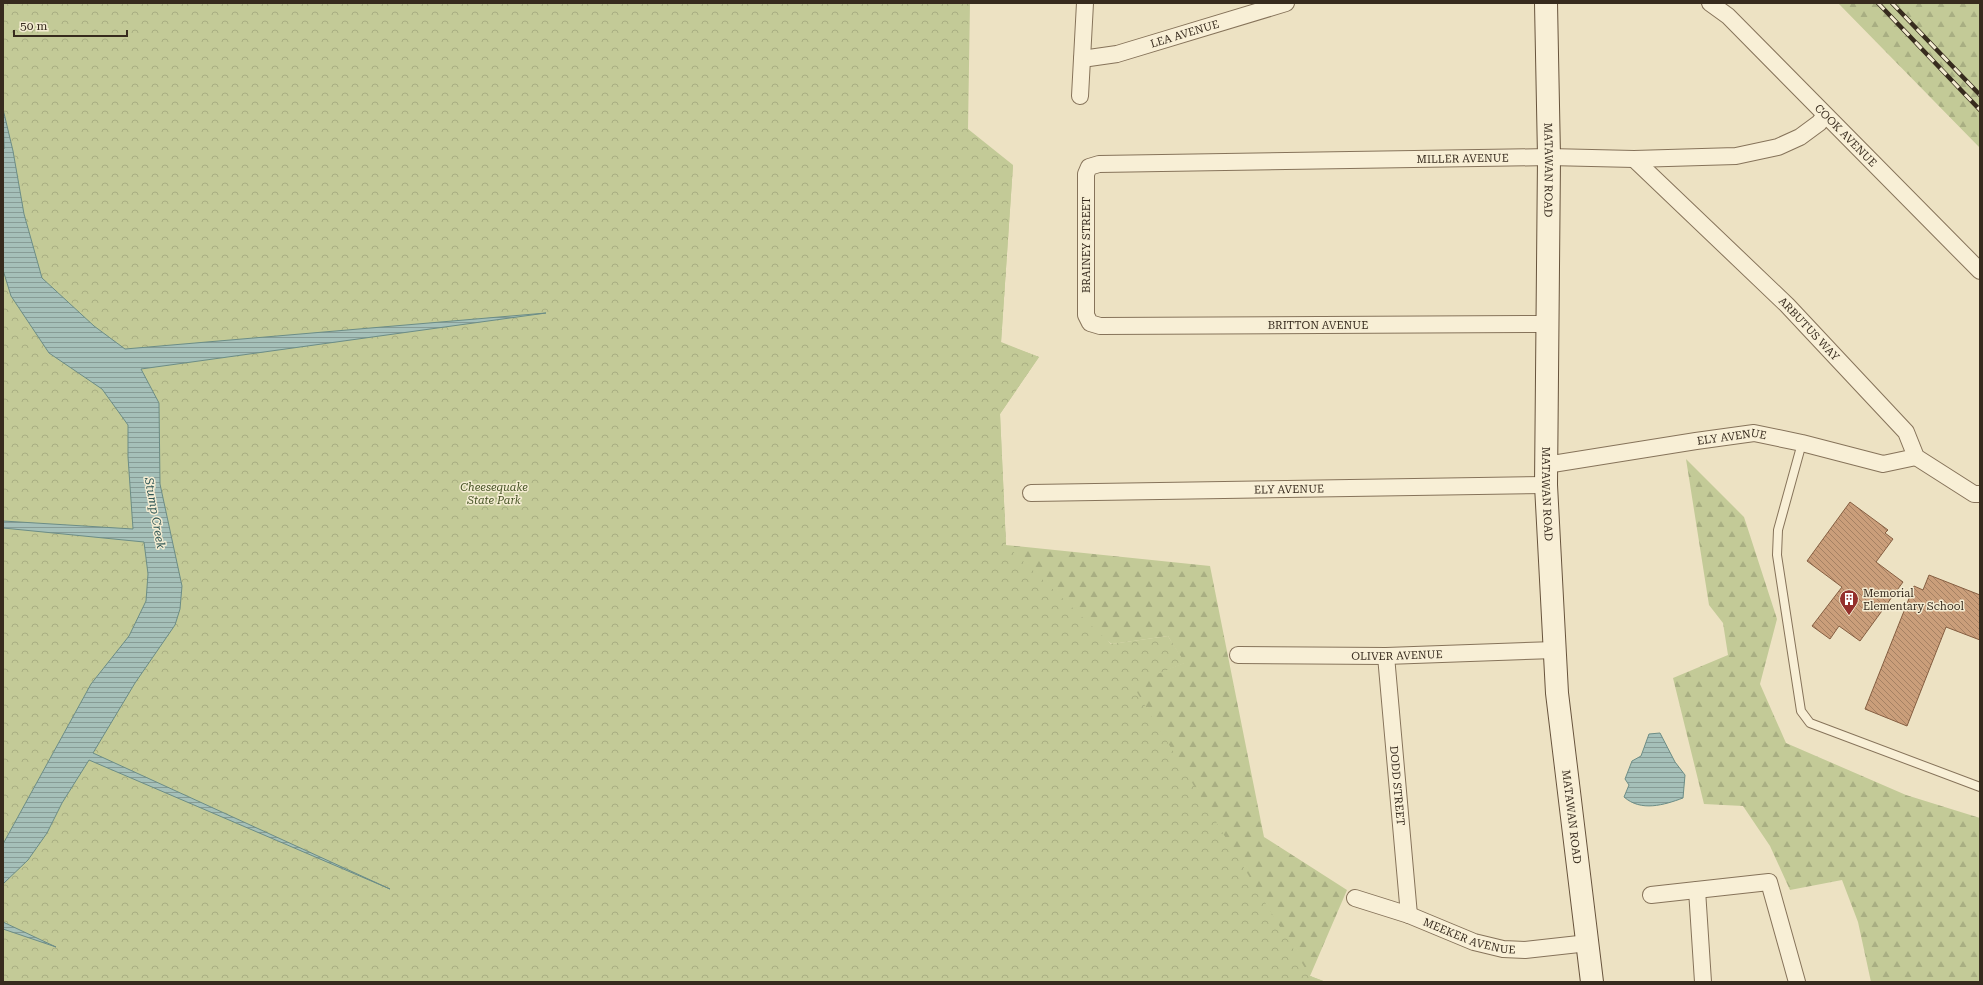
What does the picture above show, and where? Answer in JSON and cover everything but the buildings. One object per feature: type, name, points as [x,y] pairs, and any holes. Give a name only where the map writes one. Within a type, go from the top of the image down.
[{"type":"main road","name":"MATAWAN ROAD","points":[[1546,3],[1549,157],[1546,324],[1546,475],[1557,694],[1592,982]]},
{"type":"street","points":[[1080,96],[1085,3]]},
{"type":"street","name":"LEA AVENUE","points":[[1082,60],[1117,54],[1286,3]]},
{"type":"street","name":"COOK AVENUE","points":[[1710,3],[1728,16],[1980,271]]},
{"type":"street","name":"MILLER AVENUE","points":[[1089,167],[1099,164],[1549,157],[1634,159],[1736,156],[1778,147],[1800,137],[1819,123],[1825,115]]},
{"type":"street","name":"ARBUTUS WAY","points":[[1634,159],[1787,305],[1906,432],[1916,457]]},
{"type":"street","name":"BRAINEY STREET","points":[[1089,167],[1086,174],[1086,315],[1090,323]]},
{"type":"street","name":"BRITTON AVENUE","points":[[1090,323],[1100,326],[1546,324]]},
{"type":"street","name":"ELY AVENUE","points":[[1031,493],[1546,475],[1696,440],[1754,433],[1802,443],[1882,464],[1916,457]]},
{"type":"street","points":[[1916,457],[1974,494],[1980,494]]},
{"type":"street","name":"OLIVER AVENUE","points":[[1238,655],[1386,656],[1555,650]]},
{"type":"street","name":"DODD STREET","points":[[1386,656],[1409,915]]},
{"type":"street","points":[[1651,895],[1769,882],[1797,982]]},
{"type":"street","points":[[1697,890],[1703,982]]},
{"type":"street","name":"MEEKER AVENUE","points":[[1355,898],[1409,915],[1474,942],[1504,948],[1525,950],[1588,943]]},
{"type":"lane","points":[[1802,443],[1778,530],[1777,555],[1801,711],[1810,723],[1980,787]]},
{"type":"green space","name":"Cheesequake State Park","points":[[3,3],[970,3],[968,129],[1013,165],[1001,342],[1039,357],[1000,414],[1006,545],[1111,644],[1168,636],[1185,663],[1132,684],[1310,976],[1326,982],[3,982]]},
{"type":"green space","points":[[1838,3],[1980,3],[1980,148]]},
{"type":"green space","points":[[1013,165],[1001,343],[1039,357],[1000,414],[1006,545],[1210,566],[1264,837],[1347,890],[1310,976],[1326,982],[1138,982],[1132,683],[1184,663],[1168,636],[1112,644],[585,306]]},
{"type":"green space","points":[[1686,459],[1744,517],[1777,619],[1760,684],[1786,743],[1906,795],[1980,818],[1980,982],[1871,982],[1858,922],[1842,880],[1790,890],[1770,846],[1743,806],[1704,804],[1673,678],[1728,655],[1723,623],[1709,605]]},
{"type":"water","name":"Stump Creek","points":[[3,109],[13,151],[24,214],[42,278],[94,326],[125,349],[546,313],[141,369],[159,403],[160,484],[182,586],[180,609],[175,625],[135,683],[93,753],[390,889],[89,760],[62,803],[47,833],[28,860],[3,884],[3,844],[91,684],[129,636],[146,601],[148,574],[144,542],[3,528],[3,521],[133,529],[128,457],[128,425],[102,389],[49,353],[11,296],[3,270]]},
{"type":"water","points":[[1660,733],[1675,762],[1685,775],[1683,798],[1653,806],[1645,806],[1631,802],[1624,797],[1629,785],[1625,779],[1632,761],[1641,756],[1649,734]]},
{"type":"water","points":[[3,922],[56,947],[3,929]]},
{"type":"railway","points":[[1878,3],[1980,110]]},
{"type":"railway","points":[[1892,3],[1980,95]]},
{"type":"place","name":"Memorial Elementary School","points":[[1849,616]]}]
